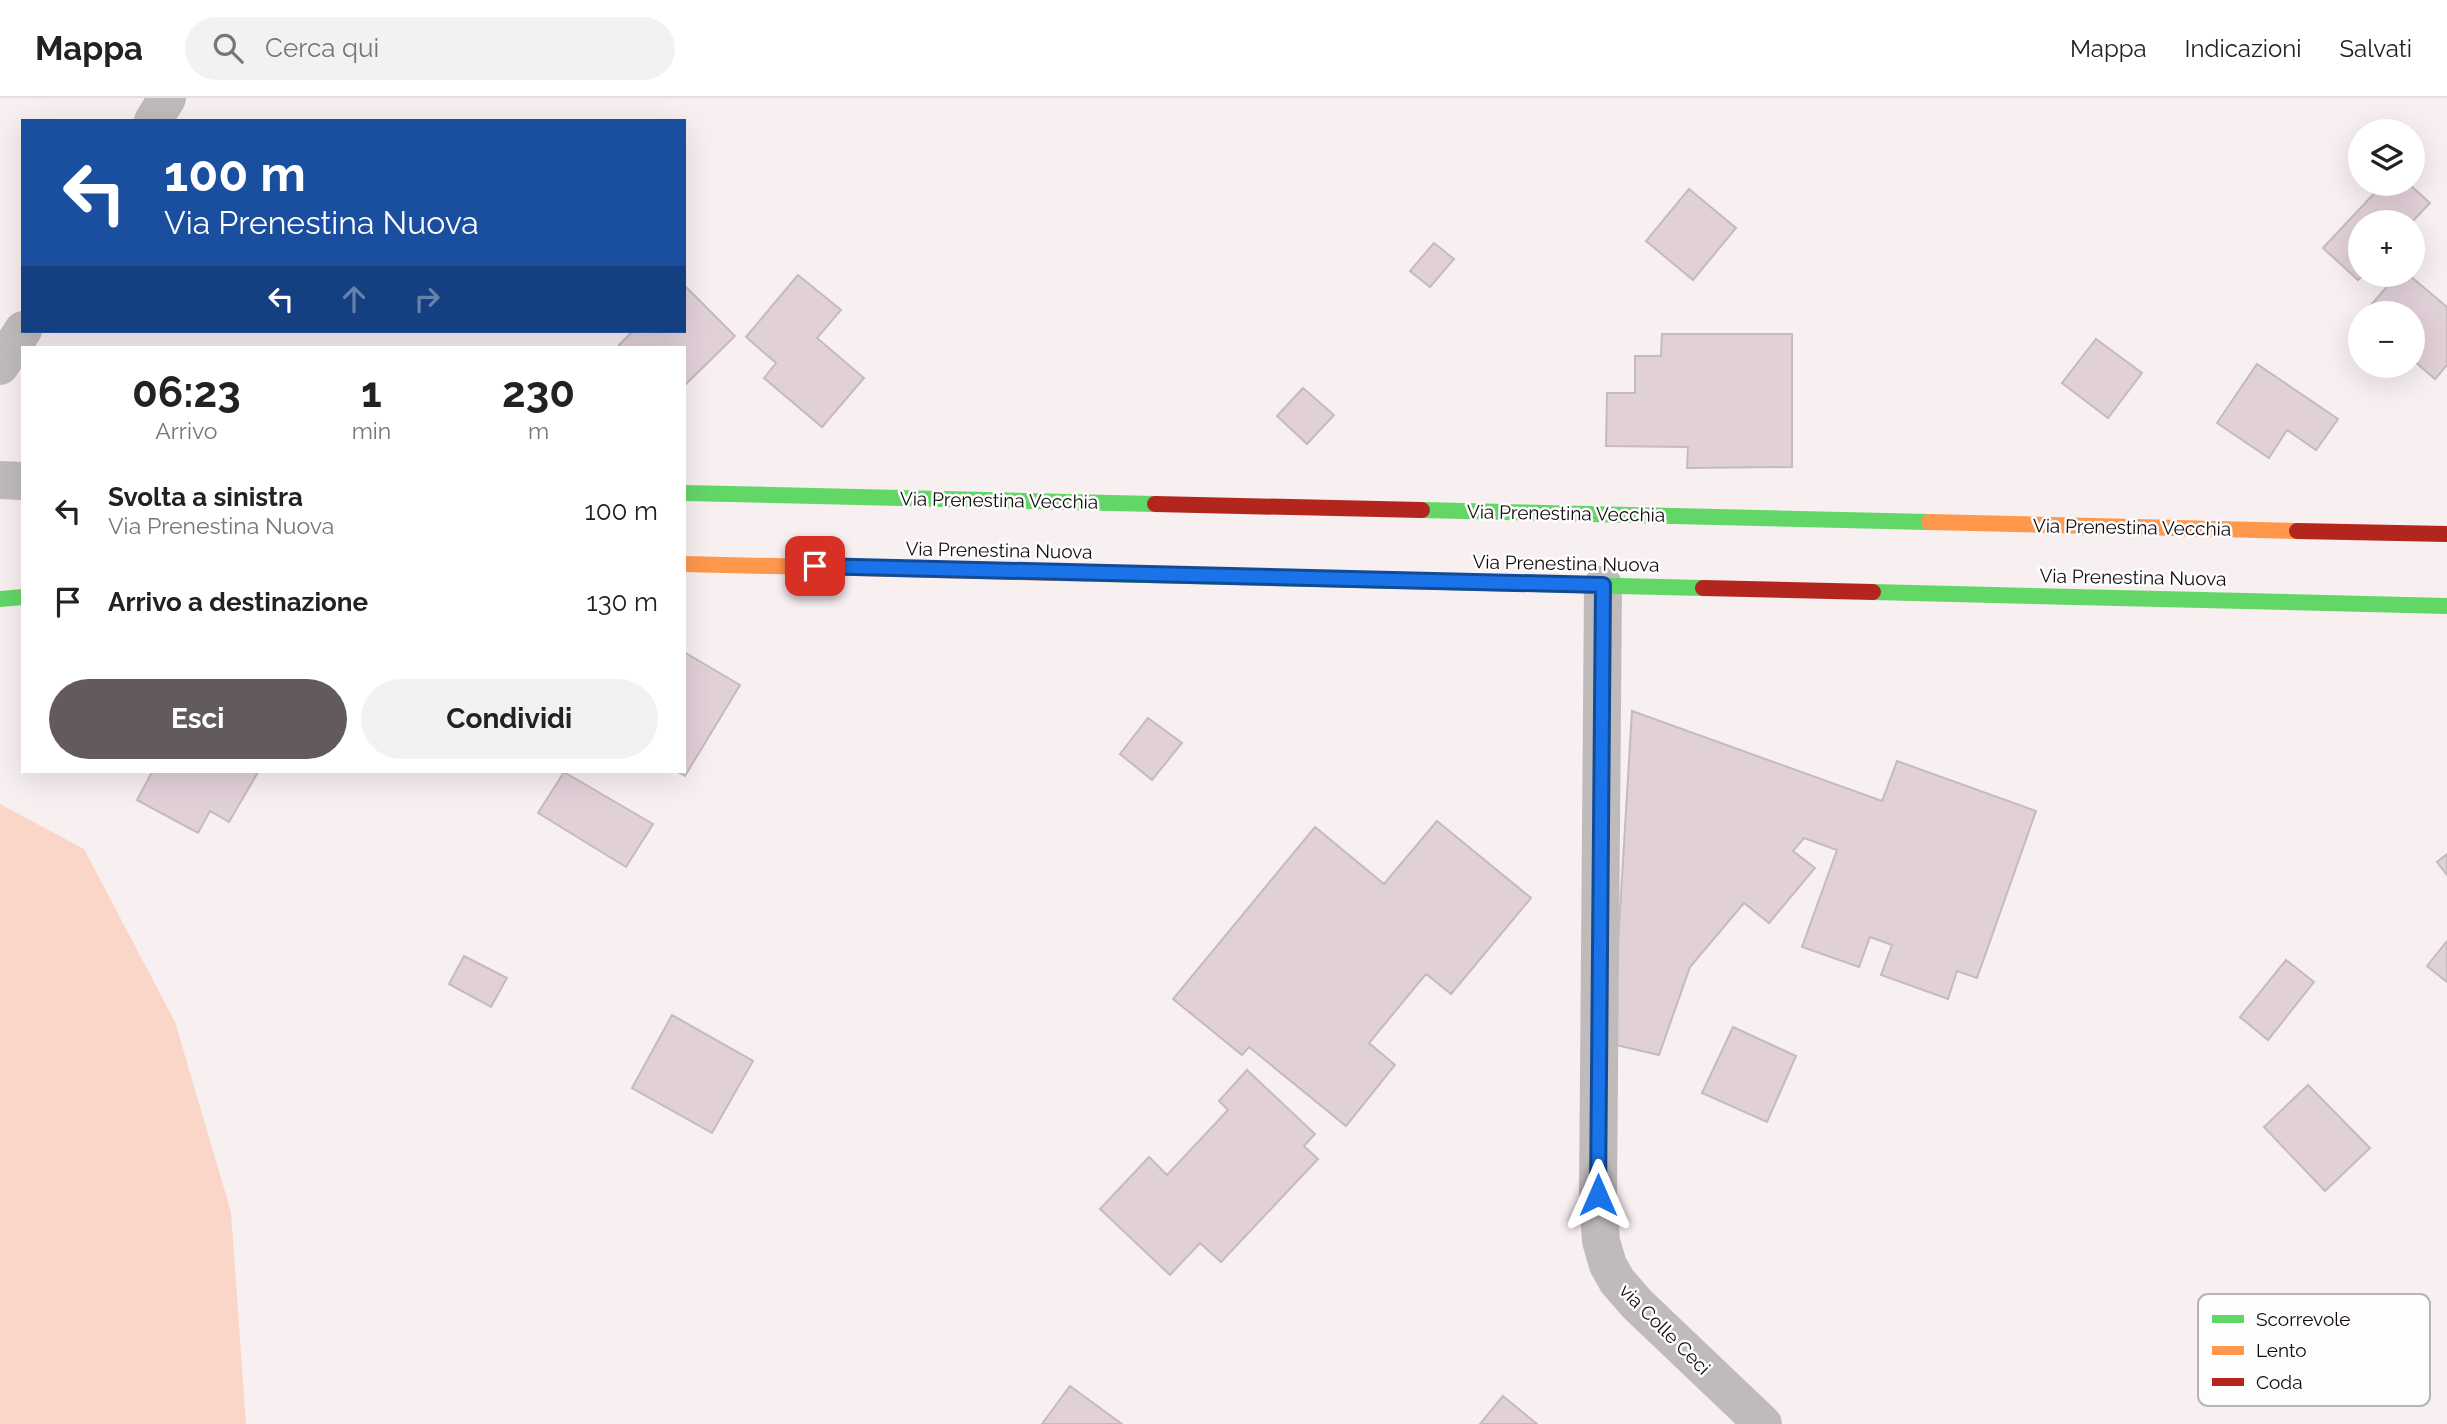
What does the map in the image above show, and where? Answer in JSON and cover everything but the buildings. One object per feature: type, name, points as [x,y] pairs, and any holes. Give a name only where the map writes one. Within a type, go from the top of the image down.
[{"type":"main road","name":"Via Prenestina Vecchia","points":[[686,493],[2447,534]]},
{"type":"main road","name":"Via Prenestina Nuova","points":[[686,564],[2447,606]]},
{"type":"main road","points":[[0,599],[21,597]]},
{"type":"street","points":[[154,119],[167,98]]},
{"type":"street","points":[[0,366],[21,333]]},
{"type":"street","points":[[0,480],[21,481]]},
{"type":"street","name":"via Colle Ceci","points":[[1603,585],[1598,1181],[1601,1241],[1613,1273],[1631,1298],[1763,1424]]},
{"type":"shaded area","points":[[0,804],[84,849],[175,1022],[231,1212],[246,1424],[0,1424]]},
{"type":"traffic: fast","points":[[686,493],[1155,504]]},
{"type":"traffic: fast","points":[[1422,510],[1929,522]]},
{"type":"traffic: fast","points":[[1101,574],[1703,588]]},
{"type":"traffic: fast","points":[[1873,592],[2447,606]]},
{"type":"traffic: fast","points":[[0,599],[21,597]]},
{"type":"traffic: slow","points":[[1929,522],[2297,531]]},
{"type":"traffic: slow","points":[[686,564],[1101,574]]},
{"type":"traffic: jam","points":[[1155,504],[1422,510]]},
{"type":"traffic: jam","points":[[2297,531],[2447,534]]},
{"type":"traffic: jam","points":[[1703,588],[1873,592]]},
{"type":"route","points":[[815,566],[1603,585],[1598,1195]]}]
